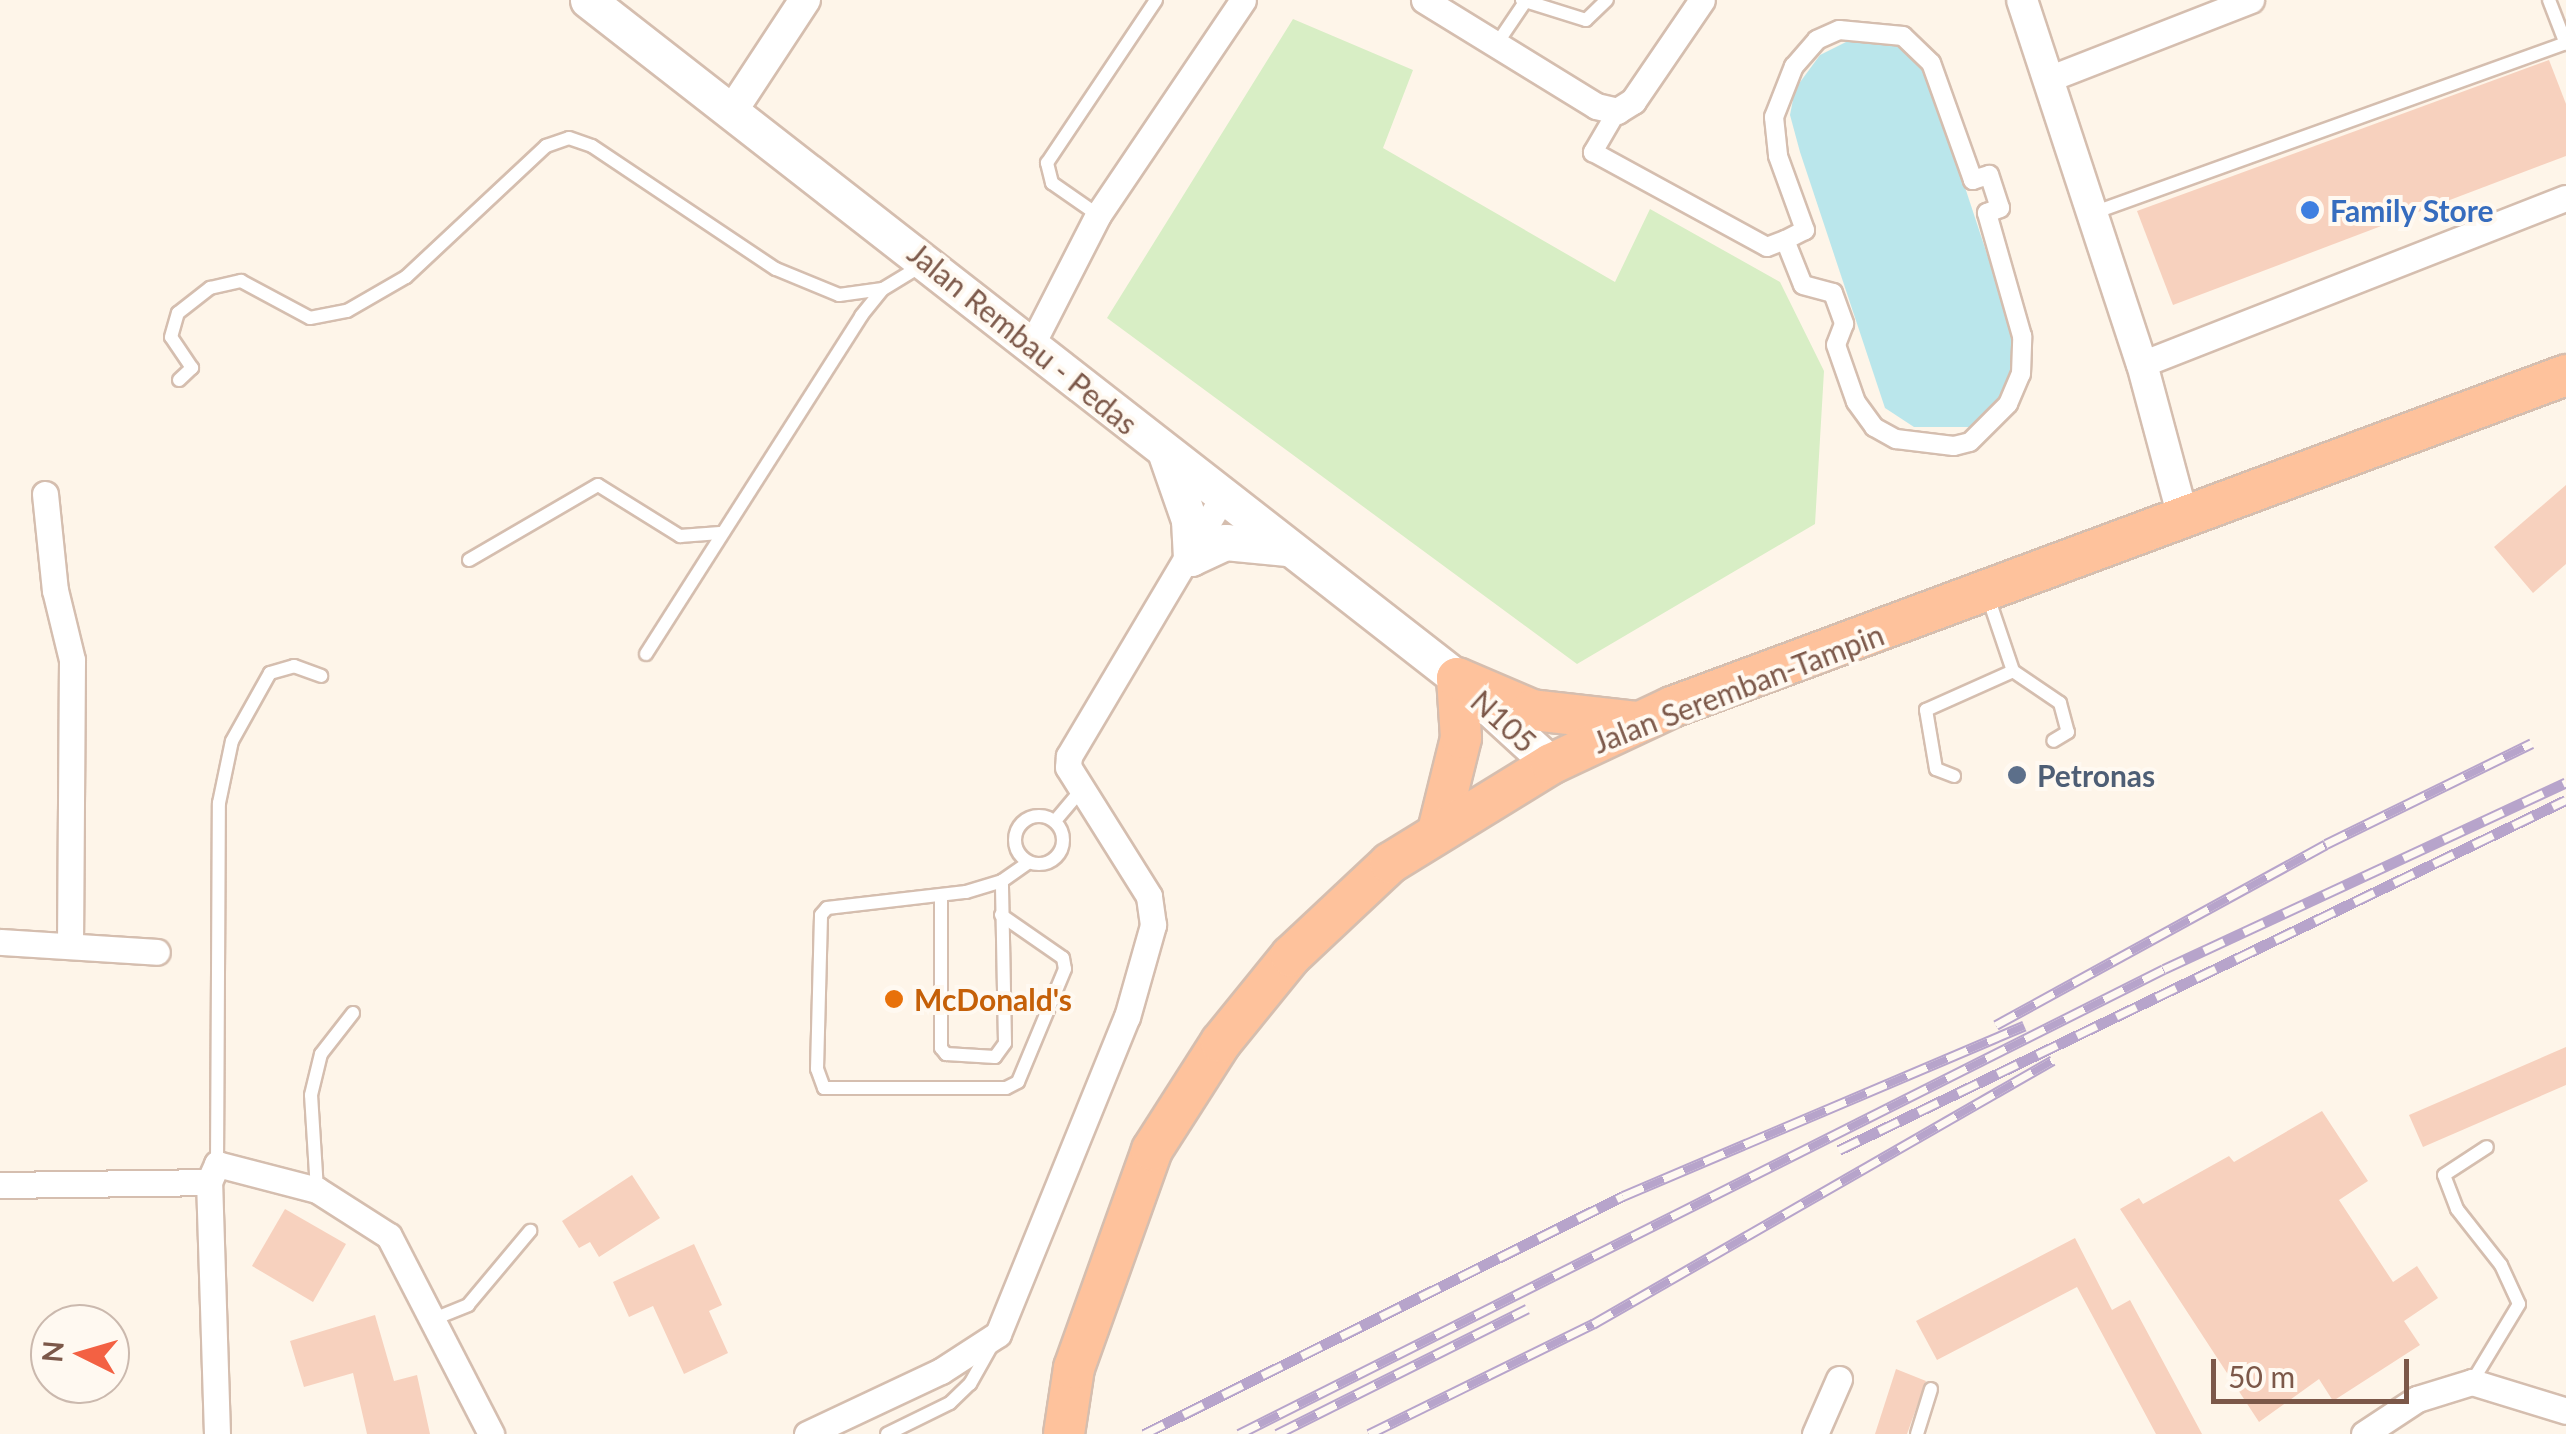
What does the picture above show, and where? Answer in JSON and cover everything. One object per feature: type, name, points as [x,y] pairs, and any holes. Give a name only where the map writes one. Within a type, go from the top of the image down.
[{"type":"highway","name":"Jalan Seremban-Tampin","points":[[1064,1434],[1074,1368],[1152,1150],[1221,1042],[1291,956],[1390,863],[1551,764],[1638,722],[2566,375]]},
{"type":"highway","points":[[1438,831],[1460,738],[1457,678],[1532,710],[1638,722]]},
{"type":"main road","name":"Jalan Rembau - Pedas","points":[[588,0],[1032,342],[1166,454],[1296,550],[1457,678]]},
{"type":"main road","points":[[1166,454],[1189,520],[1191,558],[1237,541],[1296,550]]},
{"type":"main road","name":"N105","points":[[1457,678],[1551,764]]},
{"type":"street","points":[[732,111],[805,0]]},
{"type":"street","points":[[1032,342],[1098,215],[1244,0]]},
{"type":"street","points":[[1424,0],[1596,106],[1617,111]]},
{"type":"street","points":[[1702,0],[1633,101],[1617,111],[1593,152],[1767,247],[1805,230],[1778,156],[1774,117],[1794,66],[1817,40],[1839,30],[1903,36],[1931,63],[1973,180],[1989,175],[2000,208],[1986,213],[2022,336],[2021,374],[2008,404],[1970,442],[1954,446],[1912,443],[1874,427],[1856,402],[1836,345],[1844,324],[1833,293],[1803,285],[1785,240]]},
{"type":"street","points":[[2022,0],[2142,364],[2184,521]]},
{"type":"street","points":[[2048,79],[2251,0]]},
{"type":"street","points":[[2142,364],[2566,198]]},
{"type":"street","points":[[45,494],[55,590],[72,660],[70,945]]},
{"type":"street","points":[[806,1434],[941,1370],[998,1334],[1148,958],[1148,896],[1068,767],[1073,747],[1191,558],[1224,497]]},
{"type":"street","points":[[0,942],[157,952]]},
{"type":"street","points":[[213,1173],[217,1434]]},
{"type":"street","points":[[0,1185],[213,1173],[316,1190],[389,1236],[492,1434]]},
{"type":"street","points":[[1815,1434],[1838,1379]]},
{"type":"street","points":[[2364,1434],[2417,1399],[2472,1382],[2566,1411]]},
{"type":"lane","points":[[1098,215],[1052,183],[1048,163],[1156,0]]},
{"type":"lane","points":[[1496,45],[1524,1],[1586,20],[1607,0]]},
{"type":"lane","points":[[2093,213],[2566,44],[2549,0]]},
{"type":"lane","points":[[179,380],[192,368],[171,337],[178,314],[210,288],[241,280],[310,318],[348,311],[406,278],[546,146],[568,138],[592,146],[776,269],[840,296],[883,289],[928,262]]},
{"type":"lane","points":[[646,654],[720,533],[883,289]]},
{"type":"lane","points":[[469,560],[598,485],[680,536],[720,533]]},
{"type":"lane","points":[[1987,594],[2013,671],[2060,702],[2068,732],[2053,741]]},
{"type":"lane","points":[[213,1173],[219,802],[239,726],[270,673],[294,666],[321,676]]},
{"type":"lane","points":[[1954,776],[1936,769],[1926,710],[2013,671]]},
{"type":"lane","points":[[1055,822],[1082,790]]},
{"type":"lane","points":[[1002,915],[1064,958],[1066,969],[1018,1082],[1006,1088],[824,1088],[817,1069],[821,915],[844,905],[941,896],[1002,881],[1028,863],[1056,857],[1063,839],[1055,822],[1038,815],[1021,823],[1014,840],[1028,863]]},
{"type":"lane","points":[[941,896],[938,1038],[946,1054],[1001,1053],[1002,881]]},
{"type":"lane","points":[[316,1190],[311,1095],[320,1054],[353,1013]]},
{"type":"lane","points":[[2472,1382],[2519,1304],[2500,1264],[2457,1209],[2444,1175],[2487,1147]]},
{"type":"lane","points":[[434,1319],[468,1304],[530,1231]]},
{"type":"lane","points":[[887,1434],[950,1403],[970,1384],[998,1334]]},
{"type":"lane","points":[[1917,1434],[1931,1389]]},
{"type":"green space","points":[[1293,19],[1413,70],[1383,148],[1615,282],[1650,209],[1780,282],[1824,371],[1815,524],[1577,664],[1107,318]]},
{"type":"water","points":[[1854,38],[1905,47],[1926,69],[2014,336],[2017,362],[2010,387],[1994,413],[1970,427],[1914,427],[1885,408],[1800,152],[1790,115],[1795,89],[1820,55]]},
{"type":"building","points":[[2549,60],[2566,104],[2566,156],[2173,305],[2137,211]]},
{"type":"building","points":[[2566,485],[2566,564],[2533,593],[2494,547]]},
{"type":"building","points":[[2566,1047],[2566,1085],[2423,1147],[2409,1115]]},
{"type":"building","points":[[2322,1111],[2368,1181],[2339,1200],[2393,1282],[2417,1266],[2438,1298],[2404,1321],[2420,1345],[2333,1401],[2319,1379],[2259,1422],[2120,1209],[2139,1198],[2143,1204],[2229,1156],[2234,1162]]},
{"type":"building","points":[[632,1175],[660,1218],[599,1257],[590,1242],[579,1248],[562,1221]]},
{"type":"building","points":[[285,1209],[346,1244],[313,1302],[252,1266]]},
{"type":"building","points":[[2075,1238],[2112,1310],[2130,1300],[2202,1434],[2156,1434],[2077,1287],[1937,1360],[1916,1321]]},
{"type":"building","points":[[694,1244],[722,1305],[709,1311],[728,1353],[684,1374],[653,1306],[629,1317],[613,1282]]},
{"type":"building","points":[[375,1315],[394,1381],[417,1375],[430,1434],[367,1434],[353,1373],[304,1387],[290,1341]]},
{"type":"building","points":[[1896,1369],[1926,1381],[1907,1434],[1875,1434]]},
{"type":"railway","points":[[1996,1025],[2326,844],[2532,743]]},
{"type":"railway","points":[[1239,1434],[2164,969],[2566,782]]},
{"type":"railway","points":[[1839,1150],[2566,800]]},
{"type":"railway","points":[[1144,1434],[1623,1196],[2024,1026]]},
{"type":"railway","points":[[1369,1434],[1593,1324],[2053,1060]]},
{"type":"railway","points":[[1277,1434],[1527,1309]]},
{"type":"place","name":"Family Store","points":[[2310,210]]},
{"type":"place","name":"Petronas","points":[[2017,775]]},
{"type":"place","name":"McDonald's","points":[[894,999]]}]
